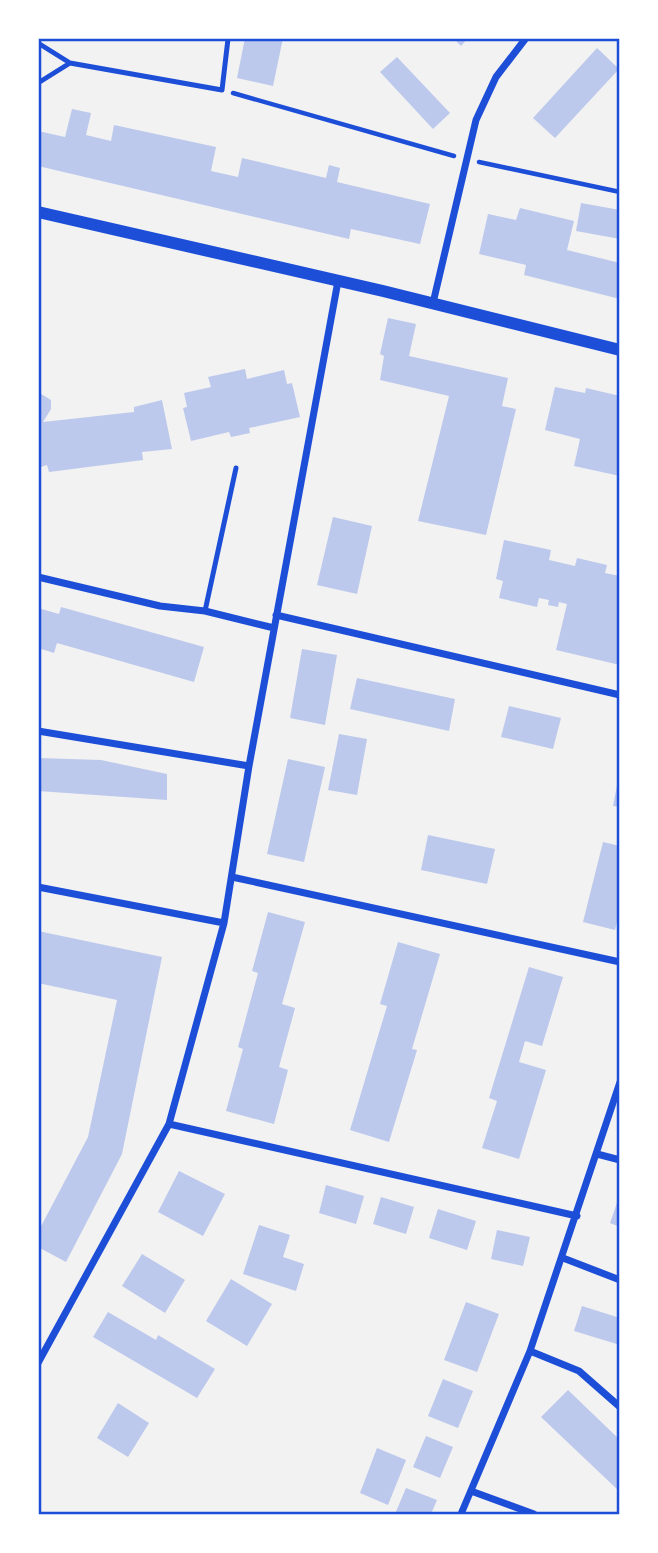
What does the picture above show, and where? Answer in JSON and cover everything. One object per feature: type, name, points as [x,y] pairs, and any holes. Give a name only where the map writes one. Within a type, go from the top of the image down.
[{"type":"street","points":[[433,303],[476,120],[496,76],[526,38]]},
{"type":"street","points":[[38,212],[433,303],[620,350]]},
{"type":"street","points":[[38,1363],[169,1124],[224,923],[249,766],[338,281]]},
{"type":"street","points":[[38,577],[160,606],[205,611],[274,628]]},
{"type":"street","points":[[276,615],[620,695]]},
{"type":"street","points":[[38,731],[249,766]]},
{"type":"street","points":[[232,877],[620,962]]},
{"type":"street","points":[[38,887],[224,923]]},
{"type":"street","points":[[461,1514],[530,1351],[620,1082]]},
{"type":"street","points":[[169,1124],[577,1216]]},
{"type":"street","points":[[597,1154],[620,1160]]},
{"type":"street","points":[[563,1258],[620,1280]]},
{"type":"street","points":[[530,1351],[579,1371],[620,1407]]},
{"type":"street","points":[[471,1491],[534,1514]]},
{"type":"lane","points":[[38,43],[70,63],[222,90],[228,39]]},
{"type":"lane","points":[[38,83],[70,63]]},
{"type":"lane","points":[[205,611],[236,468]]},
{"type":"path","points":[[222,90],[466,159],[620,192]]},
{"type":"building","points":[[245,38],[283,38],[273,86],[237,78]]},
{"type":"building","points":[[453,38],[468,38],[461,46]]},
{"type":"building","points":[[597,48],[619,69],[555,138],[533,118]]},
{"type":"building","points":[[397,57],[450,113],[433,129],[380,72]]},
{"type":"building","points":[[72,109],[91,113],[86,135],[111,141],[114,125],[216,147],[211,171],[238,177],[242,158],[326,178],[329,165],[340,168],[337,182],[430,204],[420,244],[351,229],[349,239],[38,166],[38,131],[65,137]]},
{"type":"building","points":[[581,203],[620,210],[620,239],[576,231]]},
{"type":"building","points":[[520,208],[574,221],[567,250],[620,263],[620,299],[524,275],[526,265],[479,254],[488,214],[516,220]]},
{"type":"building","points":[[388,318],[416,324],[409,356],[508,378],[502,406],[516,409],[486,535],[418,521],[449,396],[380,380],[384,356],[380,354]]},
{"type":"building","points":[[245,369],[247,379],[284,370],[287,384],[292,383],[300,417],[249,428],[250,433],[231,437],[229,432],[191,441],[183,408],[187,407],[184,393],[211,387],[208,377]]},
{"type":"building","points":[[555,387],[585,393],[586,388],[620,396],[620,476],[574,466],[580,439],[545,430]]},
{"type":"building","points":[[38,392],[51,400],[51,409],[43,422],[134,412],[134,407],[162,400],[172,449],[142,452],[143,460],[49,472],[47,465],[38,468]]},
{"type":"building","points":[[333,517],[372,526],[357,594],[317,585]]},
{"type":"building","points":[[504,540],[551,550],[549,560],[575,566],[577,558],[607,565],[605,573],[620,576],[620,665],[556,650],[567,604],[559,602],[558,607],[548,605],[549,600],[539,598],[537,607],[499,598],[503,581],[496,579]]},
{"type":"building","points":[[61,607],[204,647],[194,682],[57,643],[54,653],[38,648],[38,608],[59,614]]},
{"type":"building","points":[[302,649],[337,655],[325,725],[290,718]]},
{"type":"building","points":[[357,678],[455,699],[449,731],[350,709]]},
{"type":"building","points":[[509,706],[561,718],[553,749],[501,737]]},
{"type":"building","points":[[339,734],[367,739],[357,795],[328,790]]},
{"type":"building","points":[[38,758],[101,760],[167,774],[167,800],[38,791]]},
{"type":"building","points":[[288,759],[325,767],[304,862],[267,854]]},
{"type":"building","points":[[620,780],[620,807],[613,806]]},
{"type":"building","points":[[428,835],[495,849],[487,884],[421,870]]},
{"type":"building","points":[[603,842],[620,846],[620,911],[615,930],[583,922]]},
{"type":"building","points":[[268,912],[305,922],[282,1004],[295,1008],[279,1067],[288,1070],[274,1124],[226,1111],[243,1049],[238,1047],[258,973],[252,971]]},
{"type":"building","points":[[38,931],[162,957],[122,1154],[66,1262],[38,1247],[38,1232],[88,1137],[117,1000],[38,983]]},
{"type":"building","points":[[398,942],[440,954],[412,1049],[417,1050],[389,1142],[350,1130],[387,1006],[380,1004]]},
{"type":"building","points":[[529,967],[563,977],[542,1046],[525,1041],[519,1062],[546,1070],[519,1159],[482,1148],[497,1101],[489,1098]]},
{"type":"building","points":[[179,1171],[225,1194],[203,1236],[158,1212]]},
{"type":"building","points":[[326,1185],[364,1196],[356,1224],[319,1213]]},
{"type":"building","points":[[381,1197],[414,1207],[406,1234],[373,1224]]},
{"type":"building","points":[[620,1197],[620,1227],[610,1223]]},
{"type":"building","points":[[438,1209],[476,1221],[467,1250],[429,1238]]},
{"type":"building","points":[[259,1225],[290,1235],[283,1257],[304,1264],[296,1291],[243,1274]]},
{"type":"building","points":[[497,1230],[530,1237],[523,1266],[491,1259]]},
{"type":"building","points":[[142,1254],[185,1280],[165,1313],[122,1286]]},
{"type":"building","points":[[231,1279],[272,1304],[247,1346],[206,1321]]},
{"type":"building","points":[[466,1302],[499,1314],[477,1372],[444,1360]]},
{"type":"building","points":[[582,1306],[620,1318],[620,1345],[574,1331]]},
{"type":"building","points":[[108,1312],[156,1340],[158,1335],[215,1369],[197,1398],[93,1337]]},
{"type":"building","points":[[443,1379],[473,1391],[458,1428],[428,1416]]},
{"type":"building","points":[[568,1390],[620,1440],[620,1492],[541,1417]]},
{"type":"building","points":[[118,1403],[149,1423],[128,1457],[97,1438]]},
{"type":"building","points":[[426,1436],[453,1447],[440,1478],[413,1467]]},
{"type":"building","points":[[377,1448],[406,1460],[388,1505],[360,1493]]},
{"type":"building","points":[[406,1488],[437,1500],[431,1514],[395,1514]]}]
